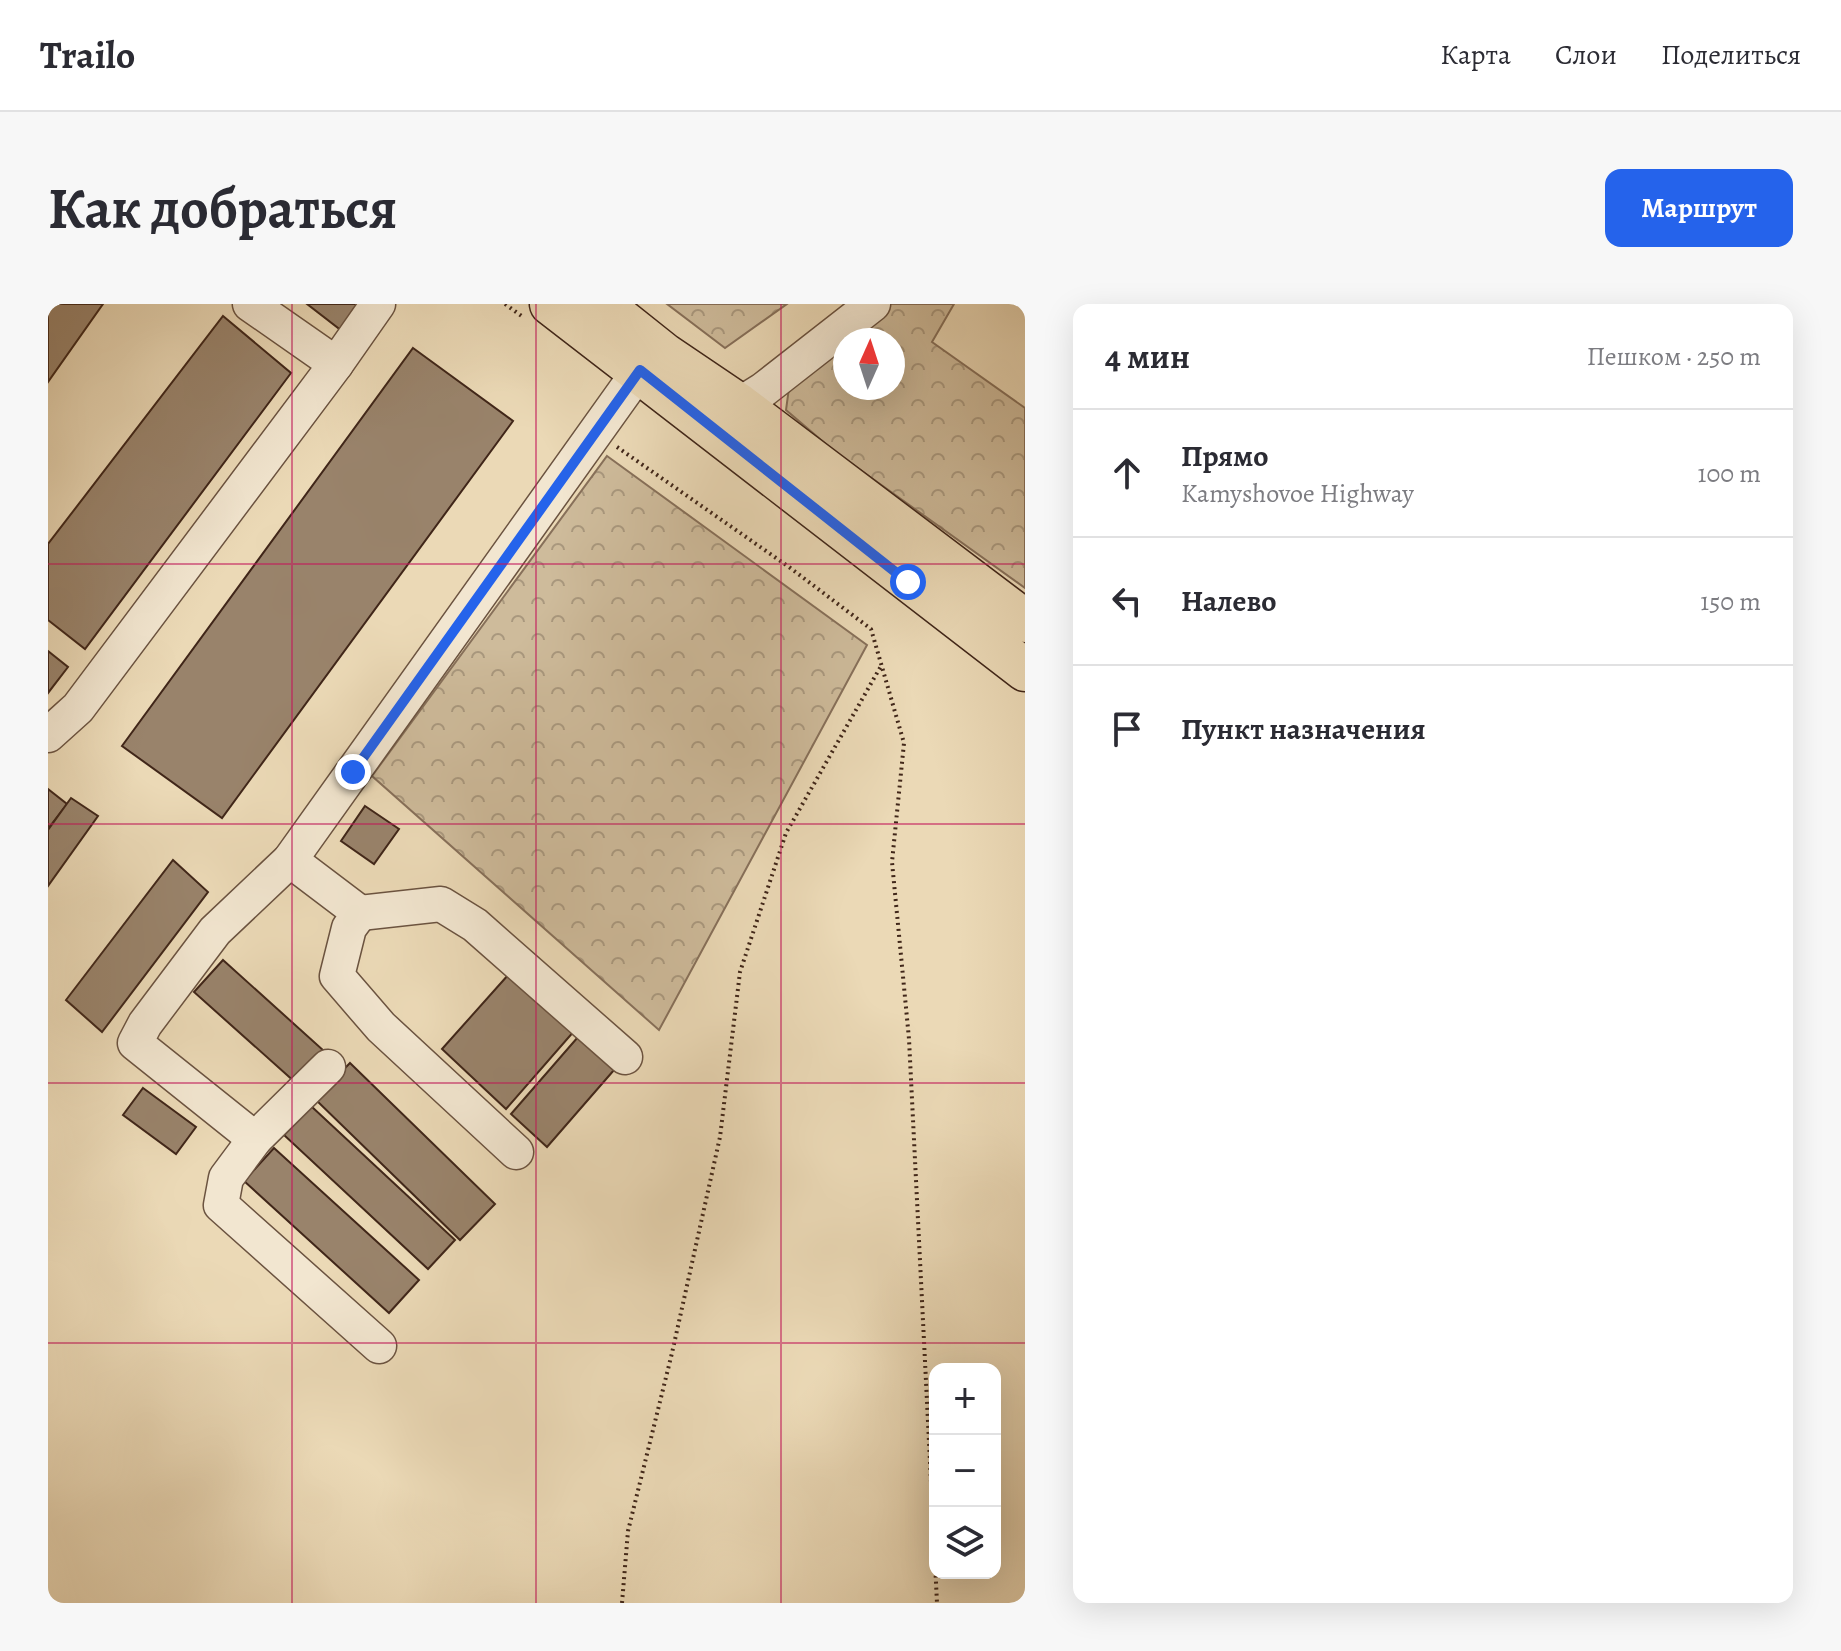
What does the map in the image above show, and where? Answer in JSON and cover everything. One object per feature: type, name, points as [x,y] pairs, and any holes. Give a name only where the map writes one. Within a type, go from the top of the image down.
[{"type":"main road","points":[[551,304],[1025,670]]},
{"type":"main road","points":[[601,304],[665,355],[739,405],[1025,621]]},
{"type":"lane","points":[[250,304],[336,364]]},
{"type":"lane","points":[[48,735],[78,708],[378,304]]},
{"type":"lane","points":[[739,405],[763,390],[873,304]]},
{"type":"lane","points":[[255,1139],[135,1043],[145,1024],[215,931],[290,860],[640,370]]},
{"type":"lane","points":[[290,860],[360,913],[441,904],[475,925],[625,1057]]},
{"type":"lane","points":[[360,913],[349,928],[337,976],[381,1027],[516,1152]]},
{"type":"lane","points":[[328,1067],[255,1139],[226,1178],[221,1205],[379,1346]]},
{"type":"path","points":[[595,432],[789,567],[871,629],[904,743],[892,862],[909,1039],[937,1603]]},
{"type":"path","points":[[622,1603],[628,1531],[720,1137],[740,972],[786,833],[881,666]]},
{"type":"green space","points":[[667,304],[787,304],[725,348]]},
{"type":"green space","points":[[888,304],[954,304],[932,342],[1025,408],[1025,588],[834,451],[786,410],[789,388],[808,364],[833,345],[833,400],[905,400],[905,328],[856,328]]},
{"type":"green space","points":[[607,456],[867,645],[659,1030],[372,776]]},
{"type":"building","points":[[48,304],[103,304],[48,382]]},
{"type":"building","points":[[307,304],[362,304],[342,331]]},
{"type":"building","points":[[223,316],[291,373],[85,649],[48,620],[48,544]]},
{"type":"building","points":[[413,348],[513,421],[222,818],[122,746]]},
{"type":"building","points":[[48,651],[68,667],[48,693]]},
{"type":"building","points":[[48,789],[67,804],[48,829]]},
{"type":"building","points":[[71,798],[98,816],[48,886],[48,830]]},
{"type":"building","points":[[365,806],[399,829],[374,864],[341,841]]},
{"type":"building","points":[[173,860],[208,892],[102,1032],[66,1000]]},
{"type":"building","points":[[223,960],[324,1051],[296,1083],[194,992]]},
{"type":"building","points":[[509,974],[575,1030],[506,1109],[442,1049]]},
{"type":"building","points":[[578,1037],[614,1070],[547,1147],[511,1114]]},
{"type":"building","points":[[350,1063],[495,1204],[460,1240],[315,1099]]},
{"type":"building","points":[[143,1088],[196,1127],[176,1154],[123,1115]]},
{"type":"building","points":[[311,1106],[455,1240],[428,1269],[284,1135]]},
{"type":"building","points":[[274,1148],[419,1280],[389,1313],[244,1181]]},
{"type":"route","points":[[353,772],[640,370],[908,582]]}]
